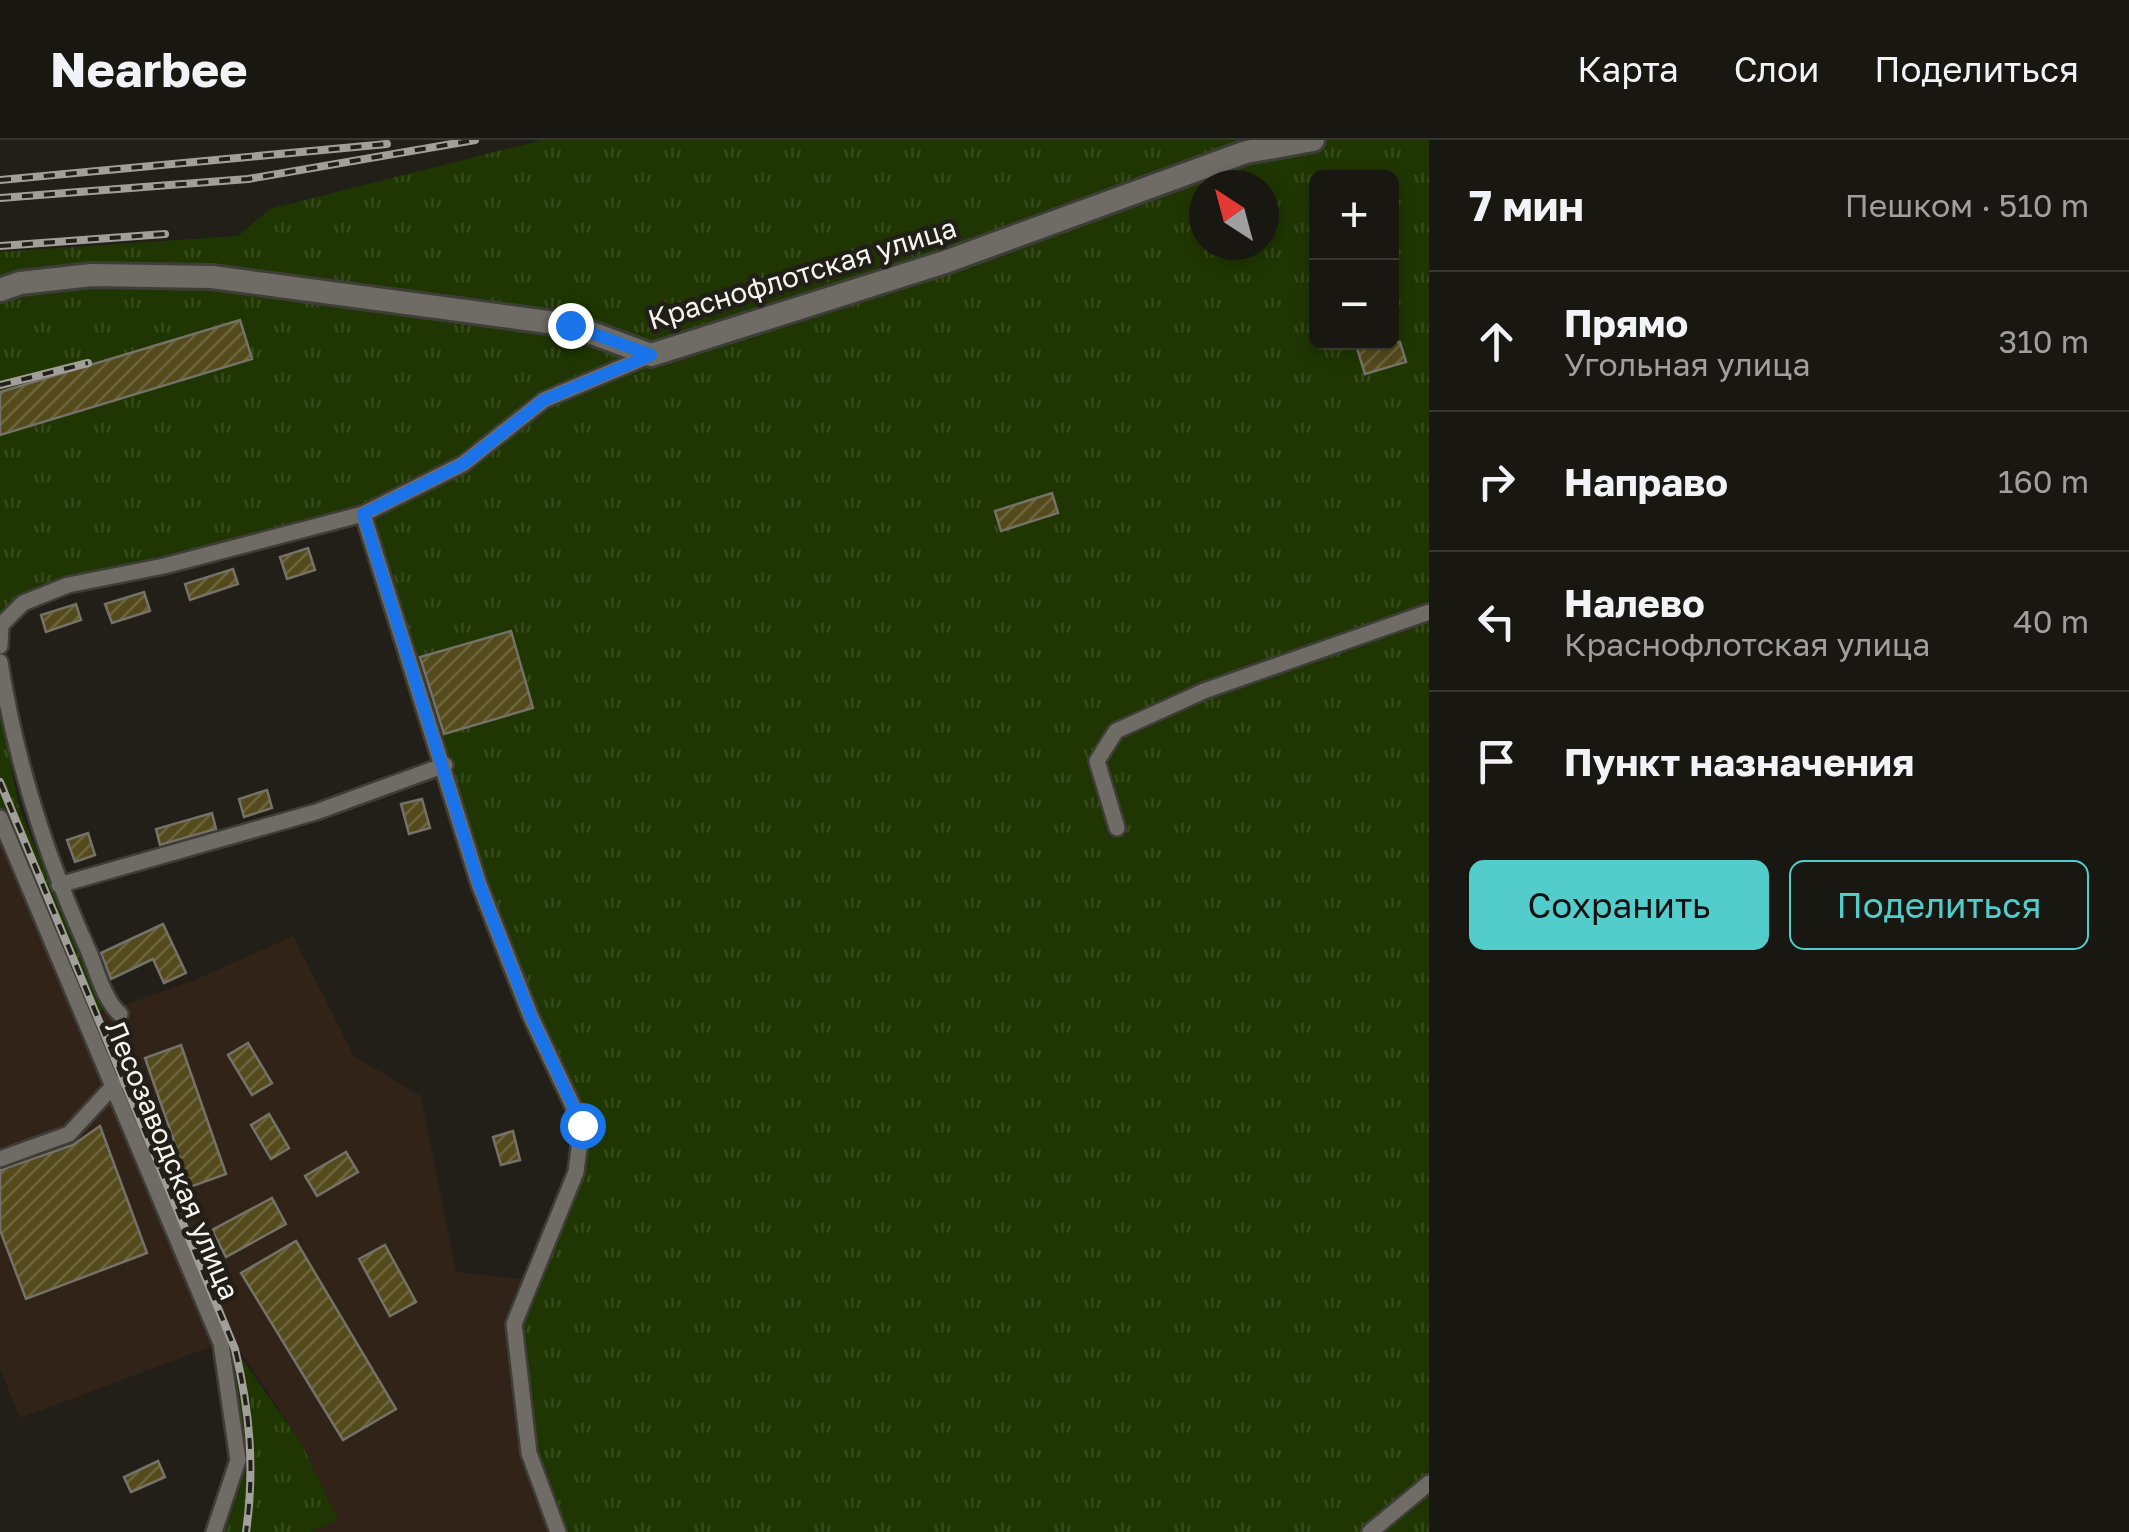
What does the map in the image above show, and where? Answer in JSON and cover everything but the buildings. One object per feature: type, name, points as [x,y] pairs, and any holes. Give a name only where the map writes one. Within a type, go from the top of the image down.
[{"type":"street","name":"Краснофлотская улица","points":[[0,290],[20,283],[92,275],[212,277],[570,325],[651,355],[946,262],[1246,152],[1313,140]]},
{"type":"street","points":[[0,646],[1,625],[23,603],[68,585],[164,566],[363,514],[463,464],[544,400],[651,355]]},
{"type":"street","points":[[363,514],[497,932],[531,1017],[582,1125],[576,1172],[514,1324],[530,1453],[558,1532]]},
{"type":"street","points":[[1117,828],[1097,761],[1116,731],[1204,691],[1429,612]]},
{"type":"street","points":[[0,662],[6,738],[59,885],[120,1014]]},
{"type":"street","points":[[59,885],[316,812],[445,765]]},
{"type":"street","name":"Лесозаводская улица","points":[[0,818],[221,1343],[238,1460],[214,1532]]},
{"type":"street","points":[[0,1159],[69,1134],[115,1084]]},
{"type":"street","points":[[1370,1532],[1429,1482]]},
{"type":"shaded area","points":[[0,818],[221,1343],[20,1418],[0,1369]]},
{"type":"shaded area","points":[[293,936],[354,1056],[421,1096],[456,1272],[529,1280],[558,1532],[311,1532],[337,1518],[300,1441],[239,1349],[101,1013],[195,980]]},
{"type":"green space","points":[[542,140],[1429,140],[1429,1532],[558,1532],[529,1453],[514,1324],[576,1172],[582,1125],[531,1017],[436,735],[533,707],[511,632],[410,659],[362,514],[192,559],[57,582],[17,600],[0,614],[0,252],[238,236],[270,209]]},
{"type":"green space","points":[[0,708],[19,808],[103,1011],[87,1018],[0,818]]},
{"type":"green space","points":[[221,1343],[235,1349],[300,1441],[338,1519],[311,1532],[214,1532],[238,1460]]},
{"type":"railway","points":[[0,198],[248,179],[475,140]]},
{"type":"railway","points":[[0,180],[387,144]]},
{"type":"railway","points":[[0,246],[165,234]]},
{"type":"railway","points":[[0,385],[88,363]]},
{"type":"railway","points":[[0,782],[235,1349],[250,1440],[246,1532]]},
{"type":"route","points":[[570,325],[651,355],[544,400],[463,464],[363,514],[445,765],[479,884],[531,1017],[582,1125]]}]
